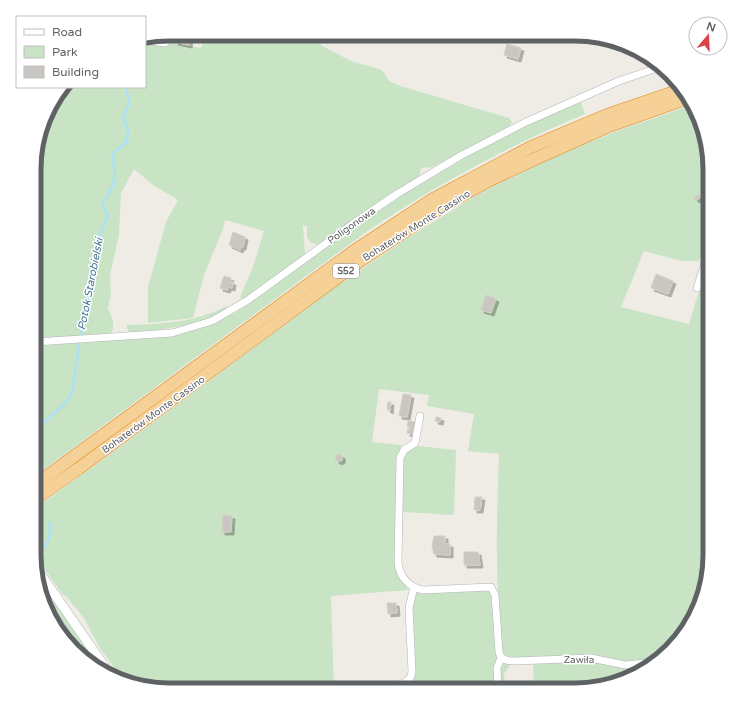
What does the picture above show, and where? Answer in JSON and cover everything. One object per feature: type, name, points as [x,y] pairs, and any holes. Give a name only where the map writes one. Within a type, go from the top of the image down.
[{"type":"highway","name":"Bohaterów Monte Cassino","points":[[41,481],[354,251],[434,199],[531,148],[607,115],[676,91]]},
{"type":"highway","name":"Bohaterów Monte Cassino","points":[[41,495],[78,470],[360,261],[440,208],[486,182],[537,158],[609,126],[682,100]]},
{"type":"main road","points":[[43,577],[103,665]]},
{"type":"street","points":[[157,42],[165,43],[166,41]]},
{"type":"street","name":"Poligonowa","points":[[41,342],[172,333],[212,321],[248,300],[354,223],[397,194],[460,156],[526,122],[619,81],[654,69]]},
{"type":"street","points":[[697,288],[703,270]]},
{"type":"street","points":[[420,416],[414,443],[404,450],[400,458],[398,562],[402,576],[414,587],[423,590],[491,587],[495,594],[498,646],[501,658],[497,668],[498,683]]},
{"type":"street","points":[[405,683],[411,677],[412,672],[409,608],[414,587]]},
{"type":"street","name":"Zawiła","points":[[501,658],[515,661],[591,658],[626,665],[643,663]]},
{"type":"green space","points":[[204,41],[317,41],[324,47],[351,61],[382,70],[389,81],[400,86],[509,118],[512,122],[510,126],[430,168],[424,167],[421,169],[419,176],[317,245],[310,242],[307,237],[307,226],[303,226],[305,254],[243,300],[240,297],[253,267],[264,231],[225,220],[223,229],[204,275],[193,318],[148,323],[148,287],[166,222],[178,200],[153,185],[134,169],[121,193],[119,235],[110,275],[111,293],[108,308],[113,321],[113,329],[111,334],[41,339],[41,161],[43,144],[54,113],[71,88],[146,88],[146,43],[169,42],[201,48]]},
{"type":"green space","points":[[580,101],[585,114],[556,126],[471,168],[416,200],[363,234],[362,233],[362,235],[41,472],[41,345],[173,335],[207,326],[237,312],[357,224],[399,197],[503,136]]},
{"type":"green space","points":[[687,107],[701,144],[703,161],[703,259],[700,258],[699,261],[681,261],[644,251],[621,307],[689,324],[703,277],[703,563],[701,580],[693,604],[686,619],[671,639],[644,662],[516,659],[505,657],[500,644],[498,622],[497,527],[499,454],[468,451],[474,414],[427,406],[429,395],[379,389],[372,442],[401,445],[396,566],[408,590],[331,596],[334,683],[161,683],[136,679],[117,671],[98,645],[84,618],[66,596],[63,595],[41,564],[41,504],[337,286],[409,237],[484,191],[558,155],[617,131]]},
{"type":"green space","points":[[227,306],[226,311],[190,324],[129,333],[126,325],[178,322],[202,316]]},
{"type":"green space","points":[[418,446],[456,450],[454,515],[401,512],[403,458],[406,451]]},
{"type":"green space","points":[[45,588],[92,657],[79,645],[50,603]]},
{"type":"green space","points":[[485,589],[493,594],[498,660],[496,683],[416,683],[413,679],[411,608],[415,594]]},
{"type":"green space","points":[[590,660],[643,663],[624,673],[600,681],[583,683],[534,683],[533,662]]},
{"type":"green space","points":[[504,663],[509,663],[509,667],[504,674],[505,683],[499,683],[498,674],[501,665]]},
{"type":"building","points":[[175,41],[190,41],[189,45]]},
{"type":"building","points":[[507,44],[521,48],[518,59],[504,55]]},
{"type":"building","points":[[699,195],[700,198],[696,200],[694,197]]},
{"type":"building","points":[[233,232],[245,237],[243,247],[241,247],[240,250],[229,245]]},
{"type":"building","points":[[656,274],[673,281],[668,294],[651,288]]},
{"type":"building","points":[[224,276],[231,278],[230,282],[233,282],[232,288],[229,287],[227,290],[220,288]]},
{"type":"building","points":[[486,295],[496,299],[491,313],[481,310]]},
{"type":"building","points":[[403,394],[411,395],[407,417],[399,416]]},
{"type":"building","points":[[388,402],[391,402],[390,411],[387,409]]},
{"type":"building","points":[[436,417],[441,418],[440,422],[435,421]]},
{"type":"building","points":[[408,421],[416,422],[415,428],[407,427]]},
{"type":"building","points":[[408,429],[414,430],[413,434],[407,433]]},
{"type":"building","points":[[339,455],[342,458],[339,461],[336,458]]},
{"type":"building","points":[[475,497],[482,497],[480,510],[474,510]]},
{"type":"building","points":[[223,515],[232,516],[231,532],[222,532]]},
{"type":"building","points":[[434,536],[445,536],[445,544],[450,544],[450,555],[434,554],[432,546]]},
{"type":"building","points":[[464,552],[478,552],[480,565],[464,565]]},
{"type":"building","points":[[387,603],[396,603],[397,613],[388,614]]},
{"type":"waterway","name":"Potok Starobielski","points":[[41,426],[64,404],[72,392],[82,326],[94,278],[96,245],[108,215],[102,205],[112,187],[115,177],[112,156],[117,149],[127,142],[128,130],[123,118],[129,104],[126,88]]},
{"type":"waterway","points":[[41,551],[50,536],[49,523]]}]
